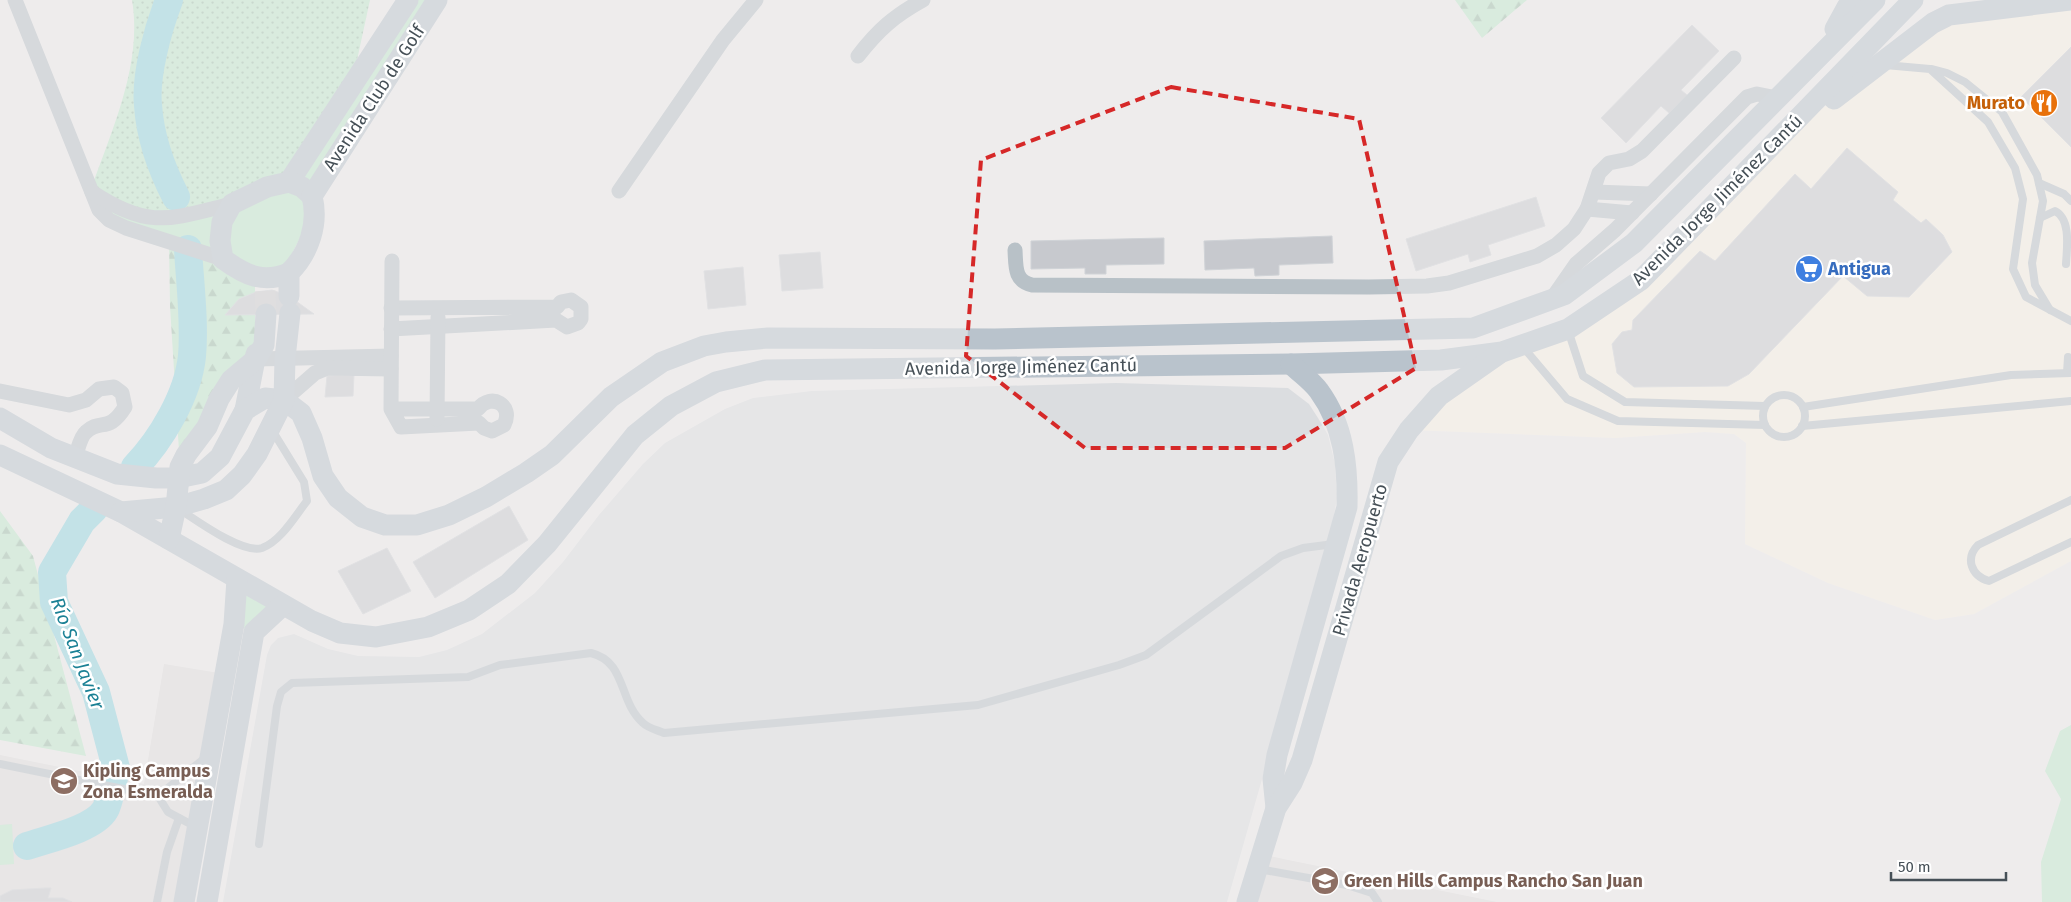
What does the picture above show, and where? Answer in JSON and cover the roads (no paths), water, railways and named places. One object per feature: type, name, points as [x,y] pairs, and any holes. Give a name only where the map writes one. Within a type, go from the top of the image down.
[{"type":"main road","name":"Avenida Club de Golf","points":[[289,182],[408,0]]},
{"type":"main road","name":"Avenida Club de Golf","points":[[312,196],[437,0]]},
{"type":"main road","name":"Avenida Jorge Jiménez Cantú","points":[[284,400],[301,413],[312,438],[323,476],[338,498],[362,517],[385,525],[417,525],[449,515],[526,473],[552,455],[611,397],[662,362],[704,346],[768,338],[1005,339],[1473,328],[1564,296],[1634,243],[1825,48],[1875,0]]},
{"type":"main road","name":"Avenida Jorge Jiménez Cantú","points":[[0,455],[121,512],[283,605],[340,633],[376,637],[428,627],[469,610],[508,584],[541,551],[635,435],[671,406],[716,382],[764,370],[1291,364],[1441,360],[1512,349],[1568,329],[1641,280],[1913,0]]},
{"type":"main road","points":[[1770,148],[1933,23],[1949,15],[2071,0]]},
{"type":"main road","points":[[1825,48],[1846,2]]},
{"type":"main road","points":[[0,418],[51,448],[117,474],[178,478],[202,473],[220,457],[235,433],[245,410],[273,295],[300,262],[310,241],[315,209],[312,196],[302,187],[289,182],[267,187],[232,204],[222,222],[220,241],[223,259],[273,295],[285,358],[284,400],[269,426],[257,454],[242,475],[226,490],[176,507],[121,512]]},
{"type":"main road","name":"Privada Aeropuerto","points":[[1247,902],[1276,808],[1292,783],[1302,760],[1388,462],[1409,430],[1439,396],[1512,349]]},
{"type":"main road","points":[[169,539],[176,507],[180,467],[186,455],[207,427],[219,399],[231,380],[256,359]]},
{"type":"main road","name":"Privada Aeropuerto","points":[[1276,808],[1273,779],[1276,756],[1346,507],[1347,482],[1339,428],[1319,391],[1291,364]]},
{"type":"main road","points":[[245,410],[265,398],[284,400]]},
{"type":"main road","points":[[184,902],[202,827],[211,748],[234,624],[237,578]]},
{"type":"main road","points":[[207,902],[202,827],[235,744],[254,632],[283,605]]},
{"type":"main road","points":[[234,624],[254,632]]},
{"type":"main road","points":[[211,748],[235,744]]},
{"type":"street","points":[[15,0],[75,148],[90,192],[99,210],[109,220],[126,228],[223,259]]},
{"type":"street","points":[[619,191],[723,40],[756,0]]},
{"type":"street","points":[[858,56],[878,31],[900,13],[924,0]]},
{"type":"street","points":[[1015,250],[1018,278],[1024,283],[1032,285],[1428,286],[1449,283],[1537,256],[1556,245],[1574,229],[1588,209],[1600,173],[1609,163],[1629,158],[1642,151],[1734,58]]},
{"type":"street","points":[[1551,300],[1576,264],[1632,213],[1747,97],[1758,94],[1777,98]]},
{"type":"street","points":[[90,192],[112,206],[138,217],[156,219],[179,216],[232,204]]},
{"type":"street","points":[[1594,192],[1651,194]]},
{"type":"street","points":[[1588,209],[1632,213]]},
{"type":"street","points":[[391,409],[478,409],[489,400],[496,400],[501,403],[507,413],[504,425],[492,431],[478,423],[400,427],[391,409],[392,261]]},
{"type":"street","points":[[391,308],[557,306],[561,302],[571,300],[581,308],[582,313],[578,323],[567,327],[556,320],[391,329]]},
{"type":"street","points":[[493,307],[494,323]]},
{"type":"street","points":[[437,424],[438,308]]},
{"type":"street","points":[[256,359],[285,358],[327,362],[391,362]]},
{"type":"street","points":[[284,400],[327,362]]},
{"type":"street","points":[[0,391],[69,405],[86,400],[99,390],[114,387],[122,393],[125,407],[118,419],[108,425],[94,426],[84,433],[75,457]]},
{"type":"lane","points":[[1878,65],[1930,69],[1947,73],[1965,82],[2002,112],[2037,175],[2039,183],[2043,201],[2032,263],[2035,286],[2051,311]]},
{"type":"lane","points":[[1930,69],[1988,122],[2015,168],[2023,199],[2013,269],[2026,297],[2071,321]]},
{"type":"lane","points":[[2039,183],[2064,194],[2071,201]]},
{"type":"lane","points":[[2040,218],[2055,211],[2061,214],[2066,224],[2066,264]]},
{"type":"lane","points":[[1568,329],[1583,376],[1625,402],[1766,406]]},
{"type":"lane","points":[[1512,349],[1566,399],[1618,421],[1765,425]]},
{"type":"lane","points":[[1802,407],[2010,375],[2069,373],[2068,357]]},
{"type":"lane","points":[[1787,395],[1794,397],[1802,407],[1804,420],[1802,426],[1798,431],[1787,437],[1774,435],[1765,425],[1763,412],[1775,397],[1787,395]]},
{"type":"lane","points":[[1802,426],[2071,401]]},
{"type":"lane","points":[[176,507],[242,546],[261,548],[276,539],[307,501],[304,482],[269,426]]},
{"type":"lane","points":[[2071,500],[1978,545],[1972,551],[1970,559],[1975,573],[1981,579],[1989,581],[2071,542]]},
{"type":"lane","points":[[259,844],[277,706],[281,692],[292,683],[468,677],[500,665],[592,654],[605,657],[616,669],[631,708],[644,724],[664,733],[978,705],[1119,666],[1146,654],[1281,556],[1303,548],[1336,544]]},
{"type":"lane","points":[[158,796],[211,748]]},
{"type":"lane","points":[[0,764],[158,796],[168,812],[202,827]]},
{"type":"lane","points":[[157,902],[167,852],[202,827]]},
{"type":"lane","points":[[1257,869],[1347,885],[1372,893],[1378,902]]},
{"type":"waterway","name":"Río San Javier","points":[[169,0],[150,66],[148,105],[151,129],[166,176],[176,197]]},
{"type":"waterway","name":"Río San Javier","points":[[135,467],[154,444],[172,416],[185,386],[189,371],[192,356],[193,330],[188,249]]},
{"type":"waterway","name":"Río San Javier","points":[[94,509],[82,521],[52,572],[54,602],[96,692],[116,768],[114,778]]},
{"type":"waterway","name":"Río San Javier","points":[[27,846],[91,823],[105,810],[109,799]]},
{"type":"tunnel","points":[[265,291],[266,314]]},
{"type":"place","name":"Murato","points":[[2044,103]]},
{"type":"place","name":"Antigua","points":[[1809,269]]},
{"type":"place","name":"Kipling Campus Zona Esmeralda","points":[[64,781]]},
{"type":"place","name":"Green Hills Campus Rancho San Juan","points":[[1325,881]]}]
